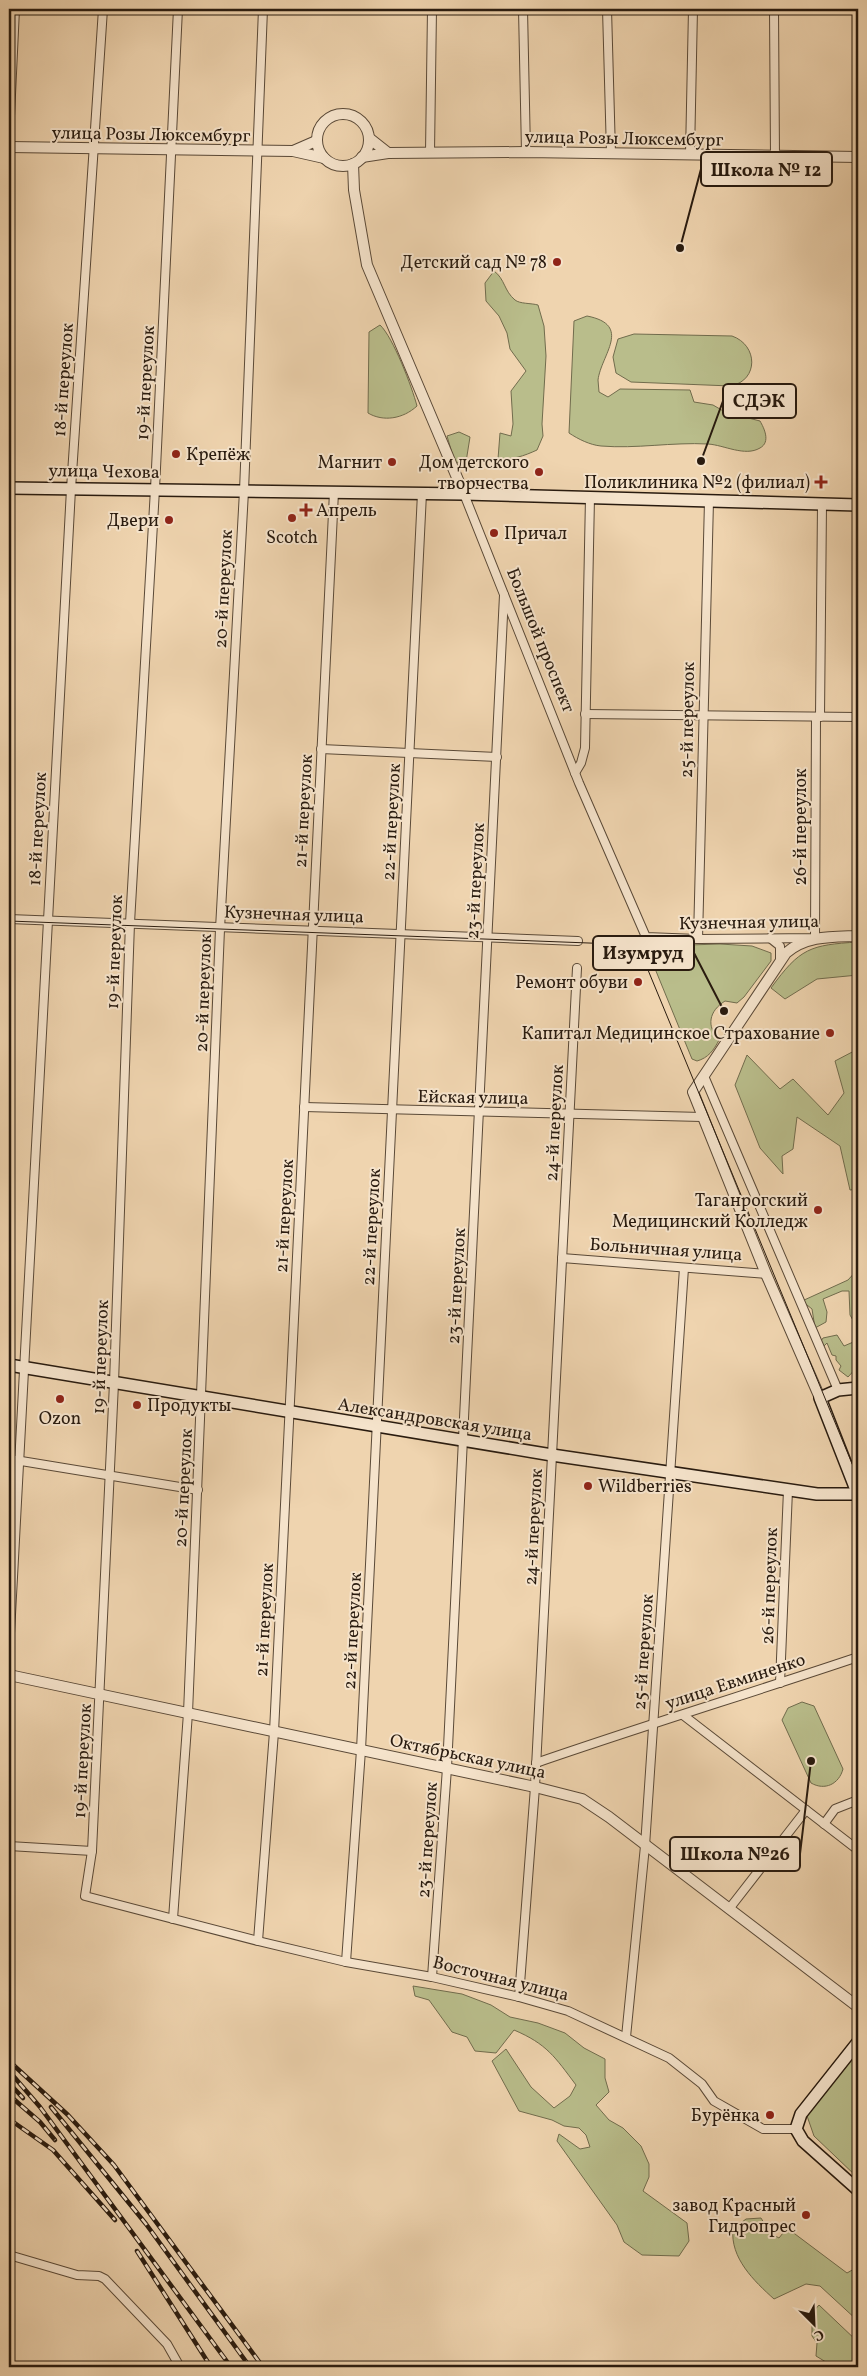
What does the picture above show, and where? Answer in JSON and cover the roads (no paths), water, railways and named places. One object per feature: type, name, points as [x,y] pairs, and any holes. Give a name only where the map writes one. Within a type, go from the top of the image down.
[{"type":"main road","name":"улица Чехова","points":[[9,488],[422,493],[858,505]]},
{"type":"main road","name":"Александровская улица","points":[[9,1365],[552,1455],[817,1494],[858,1495]]},
{"type":"main road","points":[[858,1388],[838,1390],[820,1398],[858,1495]]},
{"type":"main road","points":[[858,2042],[801,2114],[796,2129],[802,2141],[858,2190]]},
{"type":"street","points":[[9,137],[15,9]]},
{"type":"street","name":"18-й переулок","points":[[9,1652],[25,1368],[46,920],[71,489],[103,9]]},
{"type":"street","name":"19-й переулок","points":[[85,1896],[92,1852],[100,1694],[114,1382],[130,924],[155,489],[178,9]]},
{"type":"street","name":"20-й переулок","points":[[173,1919],[188,1713],[220,927],[244,490],[263,9]]},
{"type":"street","points":[[430,152],[432,9]]},
{"type":"street","points":[[523,9],[526,152]]},
{"type":"street","points":[[607,9],[611,153]]},
{"type":"street","points":[[690,154],[693,9]]},
{"type":"street","points":[[774,9],[775,157]]},
{"type":"street","points":[[324,158],[316,141],[318,130],[327,119],[335,115],[346,114],[353,116],[363,124],[369,138],[388,153]]},
{"type":"street","points":[[362,157],[367,148],[369,138]]},
{"type":"street","name":"улица Розы Люксембург","points":[[293,151],[316,141]]},
{"type":"street","name":"улица Розы Люксембург","points":[[9,147],[293,151],[324,158],[341,166],[353,164],[362,157],[388,153],[430,152],[858,157]]},
{"type":"street","name":"Большой проспект","points":[[353,164],[354,190],[367,265],[464,494],[575,773],[642,933]]},
{"type":"street","name":"Большой проспект","points":[[341,166],[354,190]]},
{"type":"street","name":"21-й переулок","points":[[258,1941],[274,1732],[334,492]]},
{"type":"street","name":"22-й переулок","points":[[346,1962],[361,1750],[422,493]]},
{"type":"street","points":[[575,773],[581,763],[585,748],[590,497]]},
{"type":"street","name":"25-й переулок","points":[[698,939],[702,716],[709,501]]},
{"type":"street","name":"26-й переулок","points":[[815,938],[822,504]]},
{"type":"street","name":"23-й переулок","points":[[432,1977],[448,1768],[504,595]]},
{"type":"street","points":[[586,714],[858,717]]},
{"type":"street","points":[[321,749],[496,757]]},
{"type":"street","name":"Кузнечная улица","points":[[9,919],[578,941]]},
{"type":"street","name":"Кузнечная улица","points":[[642,933],[652,939],[858,936]]},
{"type":"street","points":[[768,938],[780,946],[780,960]]},
{"type":"street","points":[[815,938],[793,947],[780,960],[694,1092],[702,1117],[766,1274],[820,1398]]},
{"type":"street","name":"24-й переулок","points":[[519,1997],[535,1787],[577,968]]},
{"type":"street","points":[[704,1076],[838,1390]]},
{"type":"street","name":"Ейская улица","points":[[304,1107],[702,1117]]},
{"type":"street","name":"Больничная улица","points":[[562,1258],[766,1274]]},
{"type":"street","name":"25-й переулок","points":[[626,2037],[645,1846],[684,1268]]},
{"type":"street","points":[[9,1459],[198,1490]]},
{"type":"street","name":"26-й переулок","points":[[780,1683],[788,1490]]},
{"type":"street","name":"улица Евминенко","points":[[536,1763],[653,1722],[683,1715],[858,1657]]},
{"type":"street","name":"Октябрьская улица","points":[[9,1675],[448,1768],[582,1799],[609,1817],[858,2007]]},
{"type":"street","points":[[683,1715],[858,1850]]},
{"type":"street","points":[[824,1824],[835,1809],[858,1800]]},
{"type":"street","points":[[729,1909],[806,1810]]},
{"type":"street","points":[[9,1846],[92,1852]]},
{"type":"street","name":"Восточная улица","points":[[85,1896],[346,1962],[432,1977],[519,1997],[568,2011],[669,2058],[702,2084],[714,2101],[763,2129],[796,2129]]},
{"type":"street","points":[[9,2255],[77,2275],[99,2276],[104,2279],[167,2344],[180,2367]]},
{"type":"tram line","points":[[9,921],[615,944],[632,949],[643,959],[648,970],[858,1478]]},
{"type":"railway","points":[[9,2061],[68,2115],[114,2165],[263,2367]]},
{"type":"railway","points":[[9,2071],[40,2107],[231,2367]]},
{"type":"railway","points":[[9,2083],[23,2098]]},
{"type":"railway","points":[[9,2095],[40,2122],[55,2140]]},
{"type":"railway","points":[[51,2107],[146,2224],[250,2367]]},
{"type":"railway","points":[[9,2119],[53,2150],[115,2220]]},
{"type":"railway","points":[[137,2251],[211,2367]]},
{"type":"place","name":"Школа № 12","points":[[680,248]]},
{"type":"place","name":"Детский сад № 78","points":[[557,262]]},
{"type":"place","name":"Крепёж","points":[[176,454]]},
{"type":"place","name":"СДЭК","points":[[701,461]]},
{"type":"place","name":"Магнит","points":[[392,462]]},
{"type":"place","name":"Дом детского творчества","points":[[539,472]]},
{"type":"place","name":"Поликлиника №2 (филиал)","points":[[821,482]]},
{"type":"place","name":"Апрель","points":[[306,510]]},
{"type":"place","name":"Scotch","points":[[292,518]]},
{"type":"place","name":"Двери","points":[[169,520]]},
{"type":"place","name":"Причал","points":[[494,533]]},
{"type":"place","name":"Ремонт обуви","points":[[638,982]]},
{"type":"place","name":"Изумруд","points":[[724,1011]]},
{"type":"place","name":"Капитал Медицинское Страхование","points":[[830,1033]]},
{"type":"place","name":"Таганрогский Медицинский Колледж","points":[[818,1210]]},
{"type":"place","name":"Ozon","points":[[60,1399]]},
{"type":"place","name":"Продукты","points":[[137,1405]]},
{"type":"place","name":"Wildberries","points":[[588,1486]]},
{"type":"place","name":"Школа №26","points":[[811,1761]]},
{"type":"place","name":"Бурёнка","points":[[770,2115]]},
{"type":"place","name":"завод Красный Гидропрес","points":[[806,2215]]}]
